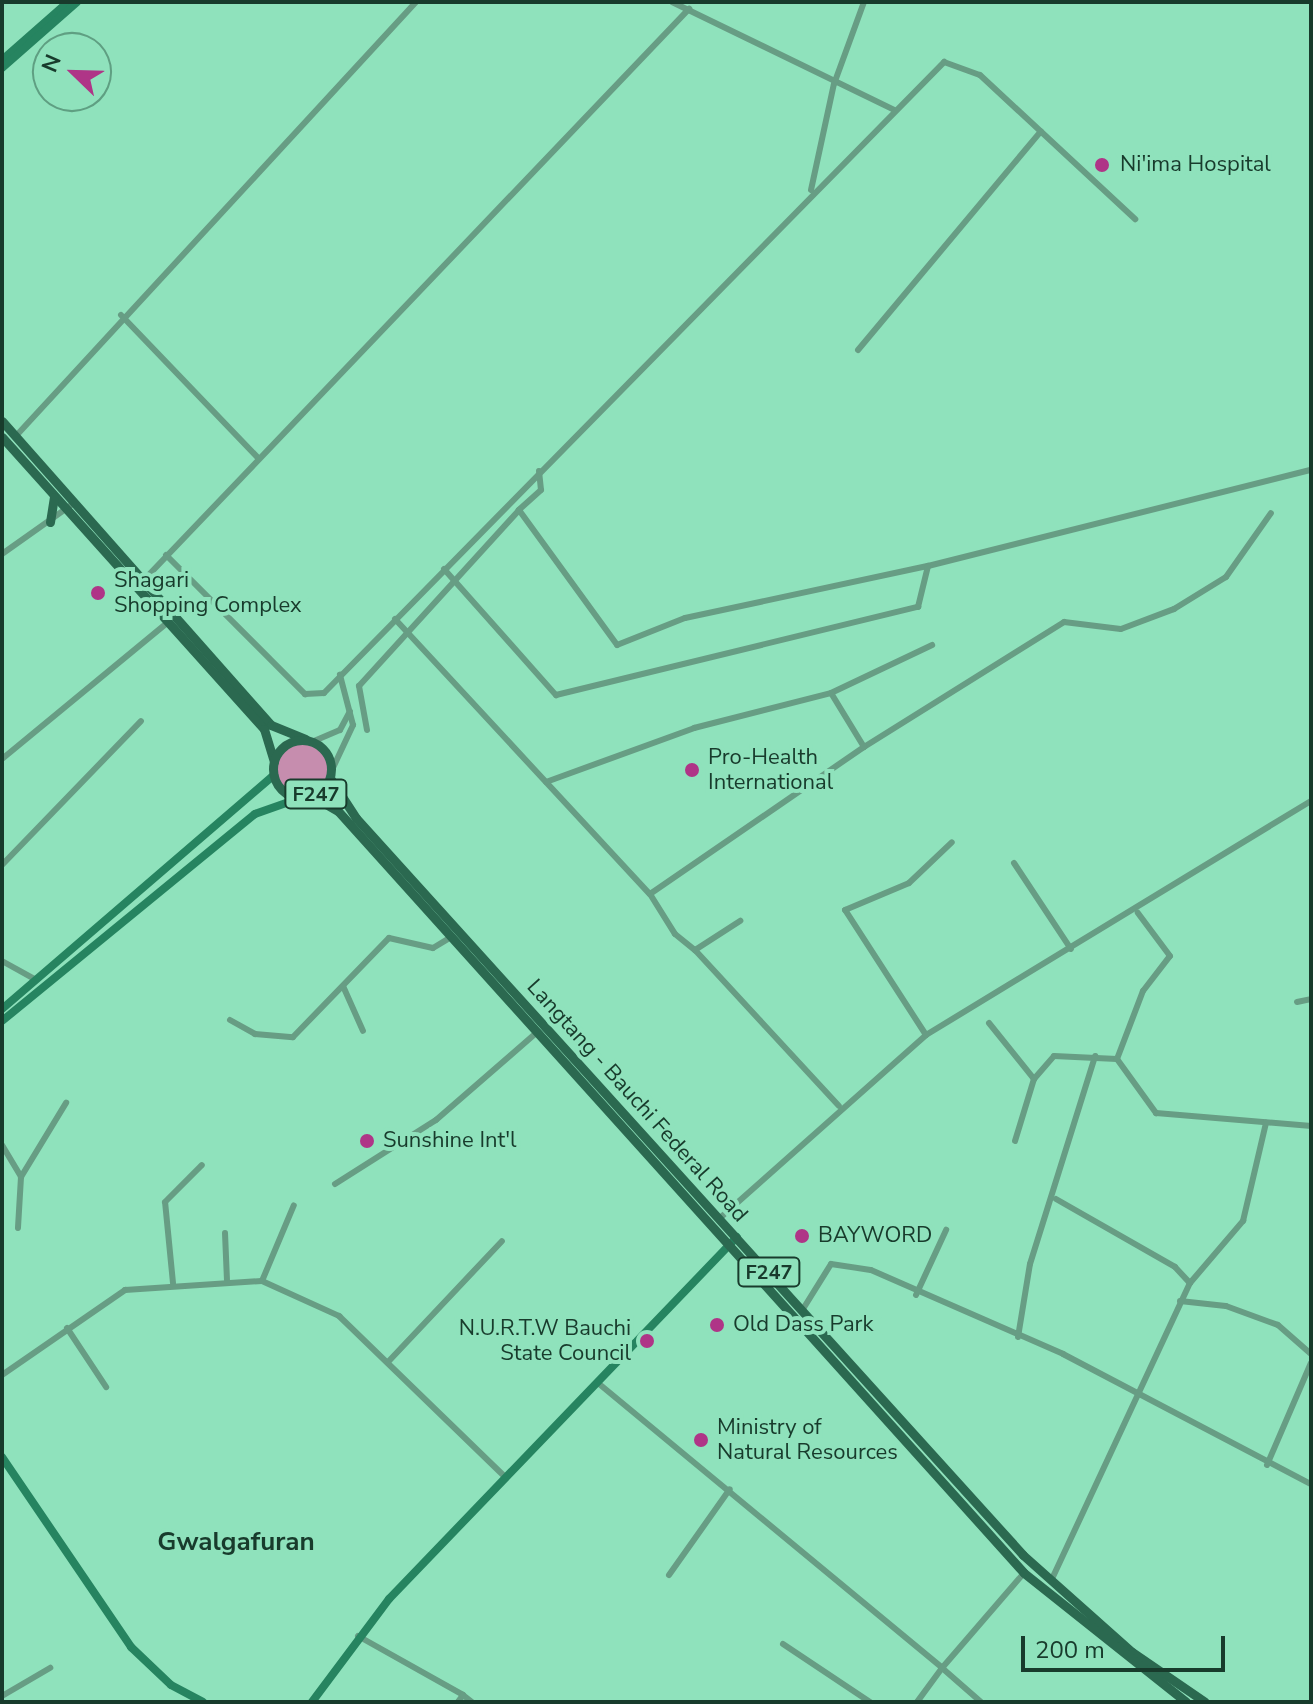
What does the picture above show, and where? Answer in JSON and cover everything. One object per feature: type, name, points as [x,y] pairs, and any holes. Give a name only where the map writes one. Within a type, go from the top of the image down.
[{"type":"main road","points":[[2,421],[271,725],[309,740]]},
{"type":"main road","name":"F247","points":[[2,437],[135,589],[264,729],[274,761],[274,775],[283,791],[300,798],[312,796],[331,775],[328,754],[309,740],[289,743],[274,761]]},
{"type":"main road","points":[[50,522],[54,497]]},
{"type":"main road","name":"Langtang - Bauchi Federal Road","points":[[331,775],[348,809],[1051,1581],[1205,1702]]},
{"type":"main road","name":"Langtang - Bauchi Federal Road","points":[[312,796],[338,811],[727,1247],[1024,1573],[1186,1702]]},
{"type":"street","points":[[2,60],[68,2]]},
{"type":"street","points":[[2,68],[77,2]]},
{"type":"street","points":[[15,437],[121,315],[416,2]]},
{"type":"street","points":[[672,2],[834,84],[894,110]]},
{"type":"street","points":[[811,190],[834,84],[864,2]]},
{"type":"street","points":[[135,589],[689,9]]},
{"type":"street","points":[[166,555],[305,694],[324,693],[811,190],[952,59],[1041,131],[1135,219]]},
{"type":"street","points":[[858,350],[1041,131]]},
{"type":"street","points":[[121,315],[258,458]]},
{"type":"street","points":[[519,510],[617,645],[685,618],[928,566],[1311,470]]},
{"type":"street","points":[[367,730],[359,686],[406,628],[541,490],[539,471]]},
{"type":"street","points":[[2,554],[74,503]]},
{"type":"street","points":[[650,894],[864,747],[1064,622],[1121,629],[1174,609],[1226,577],[1271,513]]},
{"type":"street","points":[[444,569],[556,695],[918,607],[928,566]]},
{"type":"street","points":[[395,619],[650,894],[695,950],[839,1106]]},
{"type":"street","points":[[2,759],[167,623]]},
{"type":"street","points":[[546,782],[680,733],[831,693],[932,645]]},
{"type":"street","points":[[331,775],[353,725],[340,675]]},
{"type":"street","points":[[831,693],[864,747]]},
{"type":"street","points":[[309,740],[340,730],[350,711]]},
{"type":"street","points":[[2,865],[141,721]]},
{"type":"street","points":[[2,1009],[274,775]]},
{"type":"street","points":[[2,1021],[255,814],[300,798]]},
{"type":"street","points":[[720,1218],[839,1106],[926,1035],[1311,801]]},
{"type":"street","points":[[926,1035],[845,910],[909,883],[952,842]]},
{"type":"street","points":[[1014,863],[1071,949]]},
{"type":"street","points":[[1117,1059],[1143,991],[1170,956],[1138,913]]},
{"type":"street","points":[[695,950],[740,921]]},
{"type":"street","points":[[230,1020],[255,1034],[293,1037],[389,938],[433,948],[451,937]]},
{"type":"street","points":[[2,961],[36,980],[43,989]]},
{"type":"street","points":[[343,986],[363,1031]]},
{"type":"street","points":[[1297,1002],[1311,999]]},
{"type":"street","points":[[989,1023],[1034,1079]]},
{"type":"street","points":[[335,1184],[436,1120],[536,1033]]},
{"type":"street","points":[[1015,1141],[1034,1079],[1054,1056],[1117,1059],[1156,1113],[1311,1126]]},
{"type":"street","points":[[1018,1337],[1030,1264],[1056,1199],[1095,1056]]},
{"type":"street","points":[[18,1228],[21,1177],[66,1103]]},
{"type":"street","points":[[1051,1581],[1180,1301],[1190,1283],[1243,1221],[1266,1123]]},
{"type":"street","points":[[2,1145],[21,1177]]},
{"type":"street","points":[[173,1283],[165,1202],[202,1165]]},
{"type":"street","points":[[1056,1199],[1175,1267],[1190,1283]]},
{"type":"street","points":[[262,1281],[294,1205]]},
{"type":"street","points":[[916,1295],[946,1230]]},
{"type":"street","points":[[225,1233],[227,1280]]},
{"type":"street","points":[[312,1702],[358,1635],[505,1477],[737,1237]]},
{"type":"street","points":[[388,1362],[502,1241]]},
{"type":"street","points":[[803,1309],[831,1264],[871,1270],[916,1295],[1018,1337],[1267,1465],[1311,1484]]},
{"type":"street","points":[[2,1375],[125,1290],[173,1283],[262,1281],[328,1307],[505,1477]]},
{"type":"street","points":[[1180,1301],[1226,1306],[1278,1325],[1311,1354]]},
{"type":"street","points":[[67,1328],[106,1387]]},
{"type":"street","points":[[1267,1465],[1311,1363]]},
{"type":"street","points":[[598,1383],[730,1489],[981,1702]]},
{"type":"street","points":[[2,1457],[131,1647],[171,1685],[189,1690],[203,1702]]},
{"type":"street","points":[[2,1478],[12,1470]]},
{"type":"street","points":[[669,1575],[730,1489]]},
{"type":"street","points":[[917,1702],[942,1668],[1024,1573]]},
{"type":"street","points":[[358,1635],[472,1702]]},
{"type":"street","points":[[783,1644],[870,1702]]},
{"type":"street","points":[[2,1696],[50,1668]]},
{"type":"street","points":[[184,1702],[189,1690]]},
{"type":"street","points":[[458,1702],[463,1695]]},
{"type":"shaded area","points":[[303,743],[321,751],[329,769],[321,787],[303,795],[285,787],[277,769],[285,751]]},
{"type":"place","name":"Ni'ima Hospital","points":[[1102,165]]},
{"type":"place","name":"Shagari Shopping Complex","points":[[98,593]]},
{"type":"place","name":"Pro-Health International","points":[[692,770]]},
{"type":"place","name":"Sunshine Int'l","points":[[367,1141]]},
{"type":"place","name":"BAYWORD","points":[[802,1236]]},
{"type":"place","name":"Old Dass Park","points":[[717,1325]]},
{"type":"place","name":"N.U.R.T.W Bauchi State Council","points":[[647,1341]]},
{"type":"place","name":"Ministry of Natural Resources","points":[[701,1440]]},
{"type":"district","name":"Gwalgafuran","points":[[236,1542]]}]
